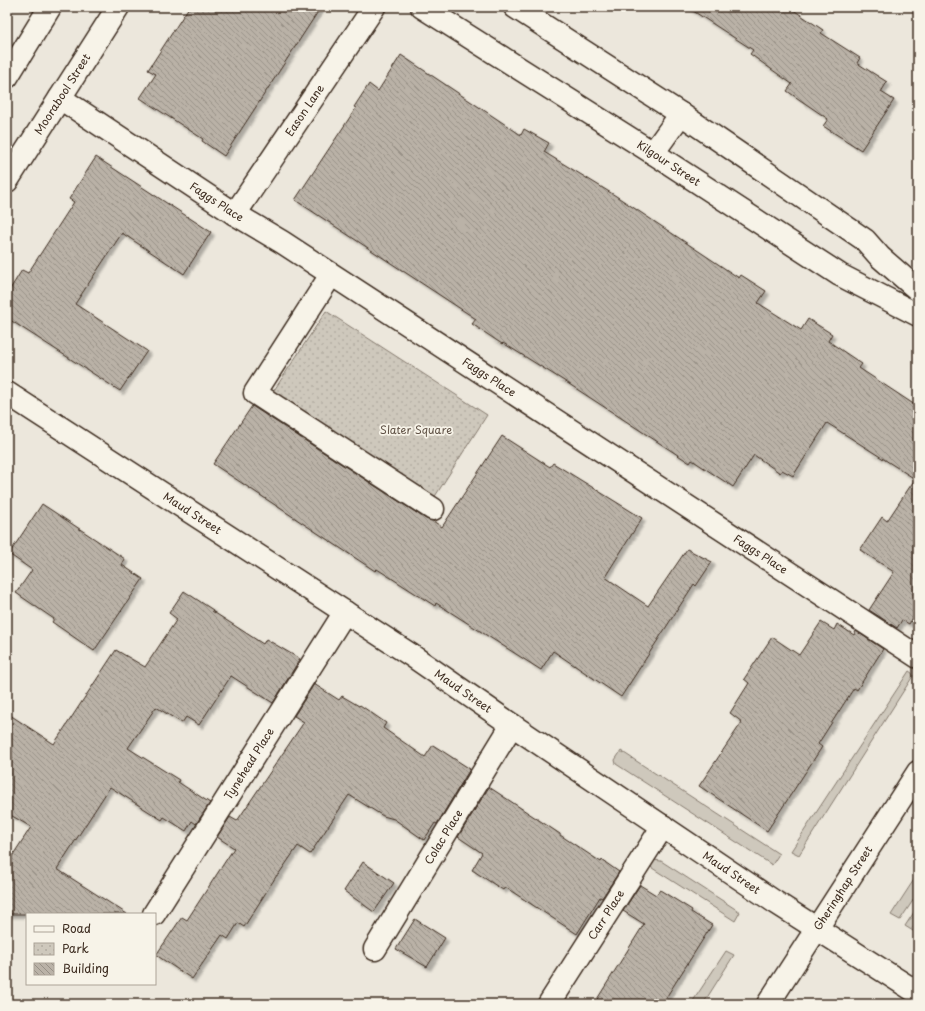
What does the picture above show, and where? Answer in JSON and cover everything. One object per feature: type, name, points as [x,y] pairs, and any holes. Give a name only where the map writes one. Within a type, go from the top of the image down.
[{"type":"street","points":[[9,70],[50,7]]},
{"type":"street","name":"Moorabool Street","points":[[7,181],[118,7]]},
{"type":"street","name":"Eason Lane","points":[[235,214],[374,7]]},
{"type":"street","name":"Kilgour Street","points":[[422,7],[653,153],[840,276],[918,315]]},
{"type":"street","points":[[514,7],[681,114],[865,240],[880,257],[918,290]]},
{"type":"street","name":"Faggs Place","points":[[60,98],[235,214],[282,242],[918,657]]},
{"type":"street","points":[[653,153],[681,114]]},
{"type":"street","points":[[331,275],[254,393],[433,508]]},
{"type":"street","name":"Maud Street","points":[[7,393],[411,655],[512,726],[816,928],[918,993]]},
{"type":"street","name":"Tynehead Place","points":[[155,913],[345,612]]},
{"type":"street","name":"Colac Place","points":[[375,949],[512,726]]},
{"type":"street","name":"Gheringhap Street","points":[[768,1004],[918,772]]},
{"type":"street","name":"Carr Place","points":[[549,1004],[662,826]]},
{"type":"green space","name":"Slater Square","points":[[326,311],[487,415],[432,501],[271,395]]},
{"type":"green space","points":[[909,671],[913,676],[799,855],[791,851]]},
{"type":"green space","points":[[621,751],[779,854],[772,865],[616,764],[615,760]]},
{"type":"green space","points":[[653,860],[661,861],[740,912],[735,921],[649,866]]},
{"type":"green space","points":[[917,875],[918,893],[900,920],[891,915]]},
{"type":"green space","points":[[918,906],[918,934],[905,926]]},
{"type":"green space","points":[[726,951],[734,955],[703,1004],[691,1004]]},
{"type":"building","points":[[189,7],[321,7],[224,156],[202,141],[203,139],[140,98],[156,74],[148,70]]},
{"type":"building","points":[[687,7],[789,7],[823,30],[821,33],[860,58],[857,63],[887,82],[881,92],[894,100],[861,150],[823,126],[828,119],[787,91],[792,84],[750,54],[753,50]]},
{"type":"building","points":[[401,55],[521,135],[524,129],[549,143],[544,152],[616,196],[739,278],[741,275],[766,291],[758,303],[801,330],[808,319],[832,334],[828,341],[862,364],[859,368],[918,407],[918,610],[909,624],[902,620],[897,628],[869,610],[894,572],[860,550],[882,517],[887,521],[915,479],[827,423],[793,476],[782,470],[780,473],[754,455],[733,487],[692,460],[690,463],[569,384],[503,343],[502,344],[472,324],[476,319],[295,200],[356,108],[354,107],[369,84],[378,91]]},
{"type":"building","points":[[96,157],[211,232],[184,274],[122,233],[75,304],[147,351],[120,391],[7,318],[7,294],[22,270],[28,273],[74,202],[69,199]]},
{"type":"building","points":[[252,406],[426,519],[433,521],[442,527],[502,436],[550,467],[553,463],[642,518],[605,577],[648,606],[687,549],[712,562],[696,586],[694,584],[621,697],[553,651],[541,670],[436,603],[435,606],[377,569],[375,571],[213,464]]},
{"type":"building","points":[[42,504],[125,559],[122,565],[143,579],[94,651],[52,622],[54,619],[16,593],[32,570],[9,554]]},
{"type":"building","points":[[184,591],[263,644],[266,639],[300,659],[273,703],[231,676],[199,725],[186,717],[182,723],[156,707],[128,748],[179,780],[178,782],[210,803],[196,824],[192,821],[186,831],[164,817],[162,820],[110,787],[57,869],[125,913],[7,914],[7,864],[31,827],[7,813],[7,713],[54,744],[116,650],[145,667],[177,619],[169,613]]},
{"type":"building","points":[[821,622],[834,630],[837,624],[854,635],[856,631],[883,649],[857,690],[854,688],[818,744],[822,747],[767,831],[699,786],[742,722],[730,713],[749,683],[744,679],[772,637],[799,655]]},
{"type":"building","points":[[314,684],[339,700],[342,696],[359,706],[360,705],[386,723],[383,728],[425,757],[433,745],[470,769],[437,824],[435,823],[424,840],[394,819],[383,816],[349,795],[310,854],[298,846],[277,875],[244,927],[238,923],[228,939],[222,935],[192,979],[156,955],[182,917],[187,920],[234,848],[217,837],[230,817],[237,821],[304,722],[294,716]]},
{"type":"building","points":[[489,787],[601,862],[602,860],[619,872],[602,898],[600,897],[577,934],[505,887],[503,890],[472,870],[482,853],[458,837]]},
{"type":"building","points":[[363,862],[394,883],[374,912],[344,891]]},
{"type":"building","points":[[640,885],[656,895],[660,890],[692,910],[691,912],[712,925],[662,1004],[594,1004],[644,924],[623,911]]},
{"type":"building","points":[[415,919],[445,938],[427,967],[396,949]]}]
